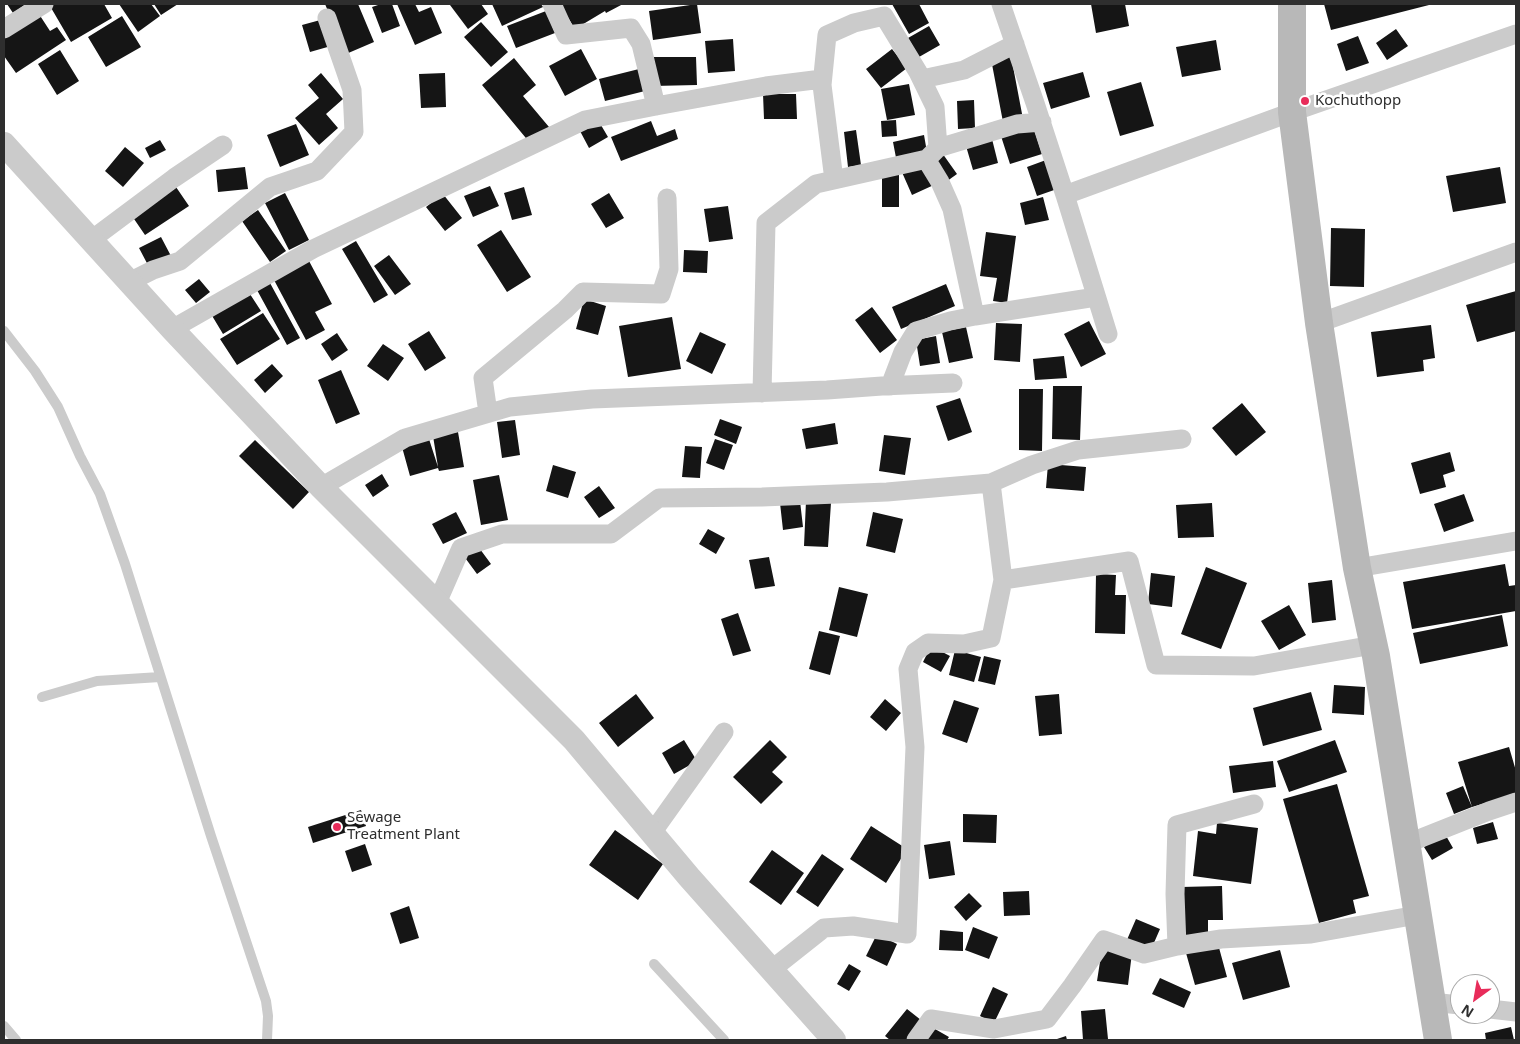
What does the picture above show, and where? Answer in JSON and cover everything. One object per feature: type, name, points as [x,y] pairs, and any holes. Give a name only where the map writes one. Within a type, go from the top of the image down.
[{"type":"main road","points":[[1292,4],[1292,112],[1319,323],[1357,568],[1373,645],[1438,1040]]},
{"type":"street","points":[[4,29],[44,4]]},
{"type":"street","points":[[552,4],[566,35],[631,28],[641,44],[656,106]]},
{"type":"street","points":[[1001,4],[1042,122],[1108,334]]},
{"type":"street","points":[[834,180],[822,85],[827,36],[854,23],[884,16],[922,79],[935,107],[932,154],[940,182],[952,209],[975,316]]},
{"type":"street","points":[[129,282],[153,270],[180,261],[270,187],[317,172],[354,132],[352,90],[327,18]]},
{"type":"street","points":[[1065,195],[1292,112],[1516,34]]},
{"type":"street","points":[[922,79],[964,70],[1015,44]]},
{"type":"street","points":[[172,329],[313,249],[585,120],[766,86],[822,79]]},
{"type":"street","points":[[762,393],[766,223],[816,184],[932,154],[1017,124],[1042,122]]},
{"type":"street","points":[[4,144],[172,329],[321,487],[574,740],[652,833],[834,1040]]},
{"type":"street","points":[[91,240],[174,178],[223,145]]},
{"type":"street","points":[[488,413],[483,378],[565,310],[583,292],[661,294],[669,269],[667,198]]},
{"type":"street","points":[[1319,323],[1516,252]]},
{"type":"street","points":[[890,386],[903,352],[916,331],[975,316],[1096,297]]},
{"type":"street","points":[[321,487],[405,438],[510,407],[592,399],[762,393],[953,383]]},
{"type":"street","points":[[437,603],[461,548],[502,534],[611,534],[659,498],[887,492],[991,483],[1032,465],[1078,450],[1182,439]]},
{"type":"street","points":[[772,970],[824,928],[853,926],[907,934],[914,747],[908,669],[915,652],[928,643],[964,644],[991,638],[1003,580],[991,483]]},
{"type":"street","points":[[1357,568],[1516,540]]},
{"type":"street","points":[[1003,580],[1129,561],[1156,665],[1254,666],[1373,645]]},
{"type":"street","points":[[652,833],[724,732]]},
{"type":"street","points":[[1406,844],[1516,802]]},
{"type":"street","points":[[1177,946],[1175,894],[1177,825],[1254,804]]},
{"type":"street","points":[[916,1040],[931,1019],[994,1030],[1047,1019],[1104,940],[1144,954],[1177,946],[1222,939],[1311,934],[1417,915]]},
{"type":"street","points":[[1431,1002],[1450,1004]]},
{"type":"street","points":[[1500,1010],[1516,1012]]},
{"type":"lane","points":[[4,331],[58,407],[100,494],[125,564],[211,836],[266,1001],[268,1016],[267,1040]]},
{"type":"lane","points":[[42,697],[97,681],[160,677]]},
{"type":"lane","points":[[654,964],[724,1040]]},
{"type":"lane","points":[[4,1026],[16,1040]]},
{"type":"building","points":[[7,4],[26,4],[13,13]]},
{"type":"building","points":[[54,4],[104,4],[112,18],[71,42],[50,6]]},
{"type":"building","points":[[119,4],[151,4],[160,16],[138,32]]},
{"type":"building","points":[[154,4],[178,4],[161,15]]},
{"type":"building","points":[[325,4],[358,4],[374,42],[346,54]]},
{"type":"building","points":[[381,4],[392,4],[400,26],[382,33],[372,7]]},
{"type":"building","points":[[397,4],[415,4],[419,12],[431,7],[442,33],[415,45]]},
{"type":"building","points":[[481,4],[488,14],[468,29],[450,5]]},
{"type":"building","points":[[492,4],[541,4],[543,7],[502,26]]},
{"type":"building","points":[[565,4],[623,4],[606,13],[605,11],[575,29],[561,6]]},
{"type":"building","points":[[697,4],[701,33],[653,40],[649,11]]},
{"type":"building","points":[[892,4],[919,4],[929,23],[909,34]]},
{"type":"building","points":[[1091,4],[1125,4],[1129,26],[1096,33]]},
{"type":"building","points":[[1324,4],[1429,4],[1429,5],[1331,30]]},
{"type":"building","points":[[37,11],[50,31],[57,27],[66,40],[16,73],[4,56],[4,33]]},
{"type":"building","points":[[546,11],[555,33],[516,48],[507,26]]},
{"type":"building","points":[[122,16],[141,47],[106,67],[88,37]]},
{"type":"building","points":[[324,19],[331,46],[310,52],[302,25]]},
{"type":"building","points":[[481,22],[508,52],[491,67],[464,37]]},
{"type":"building","points":[[929,26],[940,45],[919,57],[908,38]]},
{"type":"building","points":[[1396,29],[1408,46],[1387,60],[1376,43]]},
{"type":"building","points":[[1358,36],[1369,63],[1346,71],[1337,44]]},
{"type":"building","points":[[733,39],[735,71],[708,73],[705,41]]},
{"type":"building","points":[[1216,40],[1221,70],[1182,77],[1176,47]]},
{"type":"building","points":[[581,49],[597,79],[565,96],[549,66]]},
{"type":"building","points":[[892,49],[907,68],[881,88],[866,69]]},
{"type":"building","points":[[60,50],[79,81],[57,95],[38,64]]},
{"type":"building","points":[[1011,56],[1023,119],[1003,122],[991,59]]},
{"type":"building","points":[[653,57],[696,57],[697,85],[653,86]]},
{"type":"building","points":[[514,58],[536,85],[523,96],[549,127],[530,143],[482,85]]},
{"type":"building","points":[[643,68],[649,90],[605,101],[599,79]]},
{"type":"building","points":[[1083,72],[1090,97],[1051,109],[1043,83]]},
{"type":"building","points":[[321,73],[343,99],[326,114],[338,128],[319,145],[295,118],[319,98],[308,85]]},
{"type":"building","points":[[445,73],[446,107],[421,108],[419,74]]},
{"type":"building","points":[[1141,82],[1154,126],[1120,136],[1107,92]]},
{"type":"building","points":[[909,84],[915,115],[887,120],[881,89]]},
{"type":"building","points":[[763,94],[796,94],[797,119],[764,119]]},
{"type":"building","points":[[974,100],[975,128],[958,129],[957,101]]},
{"type":"building","points":[[598,120],[608,137],[589,148],[580,131]]},
{"type":"building","points":[[896,120],[897,136],[882,137],[881,121]]},
{"type":"building","points":[[651,121],[657,136],[675,129],[678,139],[621,161],[611,137]]},
{"type":"building","points":[[1032,123],[1042,154],[1010,164],[1000,133]]},
{"type":"building","points":[[296,124],[309,155],[280,167],[267,135]]},
{"type":"building","points":[[856,130],[861,165],[848,167],[844,132]]},
{"type":"building","points":[[924,135],[928,158],[897,163],[893,142]]},
{"type":"building","points":[[992,139],[998,163],[973,170],[966,146]]},
{"type":"building","points":[[160,140],[166,150],[150,158],[145,148]]},
{"type":"building","points":[[125,147],[144,163],[123,187],[105,171]]},
{"type":"building","points":[[940,150],[957,174],[943,184],[926,159]]},
{"type":"building","points":[[925,159],[936,184],[912,195],[901,170]]},
{"type":"building","points":[[1046,160],[1057,189],[1037,196],[1027,167]]},
{"type":"building","points":[[245,167],[248,189],[218,192],[216,170]]},
{"type":"building","points":[[1500,167],[1506,203],[1453,212],[1446,176]]},
{"type":"building","points":[[882,172],[899,172],[899,207],[882,207]]},
{"type":"building","points":[[490,186],[499,206],[473,217],[464,196]]},
{"type":"building","points":[[176,187],[189,206],[145,235],[132,216]]},
{"type":"building","points":[[524,187],[532,215],[512,220],[504,193]]},
{"type":"building","points":[[285,193],[309,240],[289,250],[265,203]]},
{"type":"building","points":[[609,193],[624,218],[606,228],[591,204]]},
{"type":"building","points":[[443,194],[462,218],[445,231],[426,207]]},
{"type":"building","points":[[1043,197],[1049,220],[1025,225],[1020,203]]},
{"type":"building","points":[[728,206],[733,239],[709,242],[704,209]]},
{"type":"building","points":[[258,210],[286,251],[270,262],[242,221]]},
{"type":"building","points":[[1331,228],[1365,229],[1364,287],[1330,286]]},
{"type":"building","points":[[501,230],[531,277],[507,292],[477,245]]},
{"type":"building","points":[[986,232],[1016,236],[1007,303],[993,301],[997,278],[980,276]]},
{"type":"building","points":[[161,237],[171,256],[149,267],[139,248]]},
{"type":"building","points":[[356,241],[388,295],[374,303],[342,249]]},
{"type":"building","points":[[684,250],[708,251],[707,273],[683,272]]},
{"type":"building","points":[[389,255],[411,284],[395,295],[374,266]]},
{"type":"building","points":[[309,261],[332,304],[315,312],[325,330],[306,340],[274,280]]},
{"type":"building","points":[[199,279],[210,292],[196,303],[185,290]]},
{"type":"building","points":[[270,283],[300,338],[287,345],[257,290]]},
{"type":"building","points":[[946,284],[955,306],[901,329],[892,307]]},
{"type":"building","points":[[248,291],[261,311],[223,334],[211,314]]},
{"type":"building","points":[[1516,291],[1516,331],[1477,342],[1466,305]]},
{"type":"building","points":[[584,299],[606,306],[598,335],[576,329]]},
{"type":"building","points":[[872,307],[897,340],[880,353],[855,320]]},
{"type":"building","points":[[263,313],[280,339],[237,365],[220,339]]},
{"type":"building","points":[[672,317],[681,369],[628,377],[619,326]]},
{"type":"building","points":[[1089,321],[1106,354],[1081,367],[1064,334]]},
{"type":"building","points":[[996,323],[1022,324],[1020,362],[994,360]]},
{"type":"building","points":[[1431,325],[1435,358],[1423,360],[1424,371],[1377,377],[1371,332]]},
{"type":"building","points":[[966,327],[973,358],[949,363],[942,332]]},
{"type":"building","points":[[429,331],[446,358],[425,371],[408,344]]},
{"type":"building","points":[[700,332],[726,344],[712,374],[686,361]]},
{"type":"building","points":[[337,333],[348,350],[332,361],[321,344]]},
{"type":"building","points":[[936,336],[940,363],[920,366],[916,340]]},
{"type":"building","points":[[383,344],[404,358],[388,381],[367,366]]},
{"type":"building","points":[[1064,356],[1067,378],[1035,380],[1033,359]]},
{"type":"building","points":[[272,364],[283,376],[265,393],[254,380]]},
{"type":"building","points":[[341,370],[360,414],[336,424],[318,380]]},
{"type":"building","points":[[1053,386],[1082,386],[1080,440],[1052,439]]},
{"type":"building","points":[[1019,389],[1043,389],[1042,451],[1019,450]]},
{"type":"building","points":[[960,398],[972,432],[948,441],[936,406]]},
{"type":"building","points":[[1242,403],[1266,432],[1236,456],[1212,428]]},
{"type":"building","points":[[720,419],[742,427],[736,444],[714,435]]},
{"type":"building","points":[[515,420],[520,455],[502,458],[497,422]]},
{"type":"building","points":[[835,423],[838,444],[806,449],[802,429]]},
{"type":"building","points":[[458,432],[464,467],[439,471],[438,468],[410,476],[402,447],[429,439],[438,467],[433,436]]},
{"type":"building","points":[[884,435],[911,438],[905,475],[879,471]]},
{"type":"building","points":[[715,439],[733,445],[724,470],[706,463]]},
{"type":"building","points":[[255,440],[309,492],[293,509],[239,456]]},
{"type":"building","points":[[685,446],[702,447],[700,478],[682,477]]},
{"type":"building","points":[[1450,452],[1455,471],[1443,475],[1446,487],[1420,494],[1411,463]]},
{"type":"building","points":[[1048,464],[1086,467],[1084,491],[1046,488]]},
{"type":"building","points":[[553,465],[576,472],[568,498],[546,491]]},
{"type":"building","points":[[382,474],[389,486],[373,497],[365,485]]},
{"type":"building","points":[[499,475],[508,520],[481,525],[473,480]]},
{"type":"building","points":[[599,486],[615,508],[599,518],[584,497]]},
{"type":"building","points":[[1464,494],[1474,521],[1444,532],[1434,504]]},
{"type":"building","points":[[800,501],[803,527],[783,530],[780,503]]},
{"type":"building","points":[[806,501],[831,503],[828,547],[804,546]]},
{"type":"building","points":[[1212,503],[1214,537],[1178,538],[1176,505]]},
{"type":"building","points":[[456,512],[467,533],[443,544],[432,524]]},
{"type":"building","points":[[873,512],[903,519],[895,553],[866,546]]},
{"type":"building","points":[[708,529],[725,538],[716,554],[699,544]]},
{"type":"building","points":[[477,545],[491,564],[477,574],[463,555]]},
{"type":"building","points":[[769,557],[775,586],[755,589],[749,560]]},
{"type":"building","points":[[1505,564],[1509,586],[1516,585],[1516,611],[1412,629],[1403,582]]},
{"type":"building","points":[[1206,567],[1247,583],[1221,649],[1181,634]]},
{"type":"building","points":[[1151,573],[1175,576],[1172,607],[1148,604]]},
{"type":"building","points":[[1096,574],[1116,575],[1115,595],[1126,595],[1125,634],[1095,633]]},
{"type":"building","points":[[1332,580],[1336,620],[1312,623],[1308,583]]},
{"type":"building","points":[[839,587],[868,594],[857,637],[829,630]]},
{"type":"building","points":[[1289,605],[1306,635],[1279,650],[1261,621]]},
{"type":"building","points":[[738,613],[751,651],[733,656],[721,619]]},
{"type":"building","points":[[1502,615],[1508,646],[1420,664],[1413,633]]},
{"type":"building","points":[[819,631],[840,636],[830,675],[809,669]]},
{"type":"building","points":[[931,646],[950,656],[941,672],[923,662]]},
{"type":"building","points":[[955,650],[981,657],[974,682],[949,675]]},
{"type":"building","points":[[984,656],[1001,660],[995,685],[978,681]]},
{"type":"building","points":[[1334,685],[1365,687],[1364,715],[1332,713]]},
{"type":"building","points":[[1311,692],[1322,730],[1263,746],[1253,708]]},
{"type":"building","points":[[636,694],[654,718],[618,747],[599,723]]},
{"type":"building","points":[[1059,694],[1062,734],[1039,736],[1035,696]]},
{"type":"building","points":[[885,699],[901,713],[886,731],[870,717]]},
{"type":"building","points":[[954,700],[979,708],[967,743],[942,734]]},
{"type":"building","points":[[684,740],[697,761],[674,774],[662,753]]},
{"type":"building","points":[[770,740],[787,757],[772,772],[783,782],[761,804],[733,777]]},
{"type":"building","points":[[1335,740],[1347,772],[1289,792],[1277,761]]},
{"type":"building","points":[[1509,747],[1516,771],[1516,794],[1472,807],[1458,762]]},
{"type":"building","points":[[1273,761],[1276,787],[1233,793],[1229,766]]},
{"type":"building","points":[[1337,784],[1369,896],[1353,900],[1356,913],[1319,923],[1283,799]]},
{"type":"building","points":[[1463,786],[1472,807],[1454,814],[1446,793]]},
{"type":"building","name":"Sewage Treatment Plant","points":[[361,810],[366,826],[313,843],[308,827]]},
{"type":"building","points":[[963,814],[997,815],[996,843],[963,842]]},
{"type":"building","points":[[1493,822],[1498,839],[1477,844],[1473,828]]},
{"type":"building","points":[[1217,823],[1258,828],[1251,884],[1193,876],[1198,831],[1216,834]]},
{"type":"building","points":[[871,826],[907,849],[886,883],[850,859]]},
{"type":"building","points":[[615,830],[663,864],[638,900],[589,865]]},
{"type":"building","points":[[1445,834],[1453,848],[1432,860],[1424,847]]},
{"type":"building","points":[[950,841],[955,875],[929,879],[924,845]]},
{"type":"building","name":"Sewage Treatment Plant","points":[[365,844],[372,865],[352,872],[345,851]]},
{"type":"building","points":[[772,850],[804,873],[781,905],[749,882]]},
{"type":"building","points":[[822,854],[844,869],[818,907],[796,892]]},
{"type":"building","points":[[1222,886],[1223,920],[1208,920],[1208,937],[1182,938],[1181,887]]},
{"type":"building","points":[[1029,891],[1030,915],[1004,916],[1003,892]]},
{"type":"building","points":[[969,893],[982,906],[966,921],[954,907]]},
{"type":"building","points":[[409,906],[419,938],[400,944],[390,913]]},
{"type":"building","points":[[1136,919],[1160,929],[1150,952],[1126,942]]},
{"type":"building","points":[[973,927],[998,937],[989,959],[965,950]]},
{"type":"building","points":[[940,930],[963,932],[963,951],[939,950]]},
{"type":"building","points":[[877,934],[897,944],[887,966],[866,956]]},
{"type":"building","points":[[1218,944],[1227,977],[1195,985],[1186,953]]},
{"type":"building","points":[[1102,949],[1132,953],[1128,985],[1097,981]]},
{"type":"building","points":[[1280,950],[1290,987],[1243,1000],[1232,963]]},
{"type":"building","points":[[849,964],[861,971],[849,991],[837,984]]},
{"type":"building","points":[[1160,978],[1191,992],[1184,1008],[1152,994]]},
{"type":"building","points":[[993,987],[1008,994],[994,1023],[980,1016]]},
{"type":"building","points":[[907,1009],[926,1024],[913,1040],[890,1040],[885,1036]]},
{"type":"building","points":[[1105,1009],[1108,1039],[1083,1040],[1081,1011]]},
{"type":"building","points":[[928,1025],[949,1037],[947,1040],[919,1040]]},
{"type":"building","points":[[1511,1027],[1514,1040],[1486,1040],[1485,1033]]},
{"type":"building","points":[[1066,1036],[1067,1040],[1054,1040]]},
{"type":"place","name":"Kochuthopp","points":[[1305,101]]},
{"type":"place","name":"Sewage Treatment Plant","points":[[337,827]]}]
